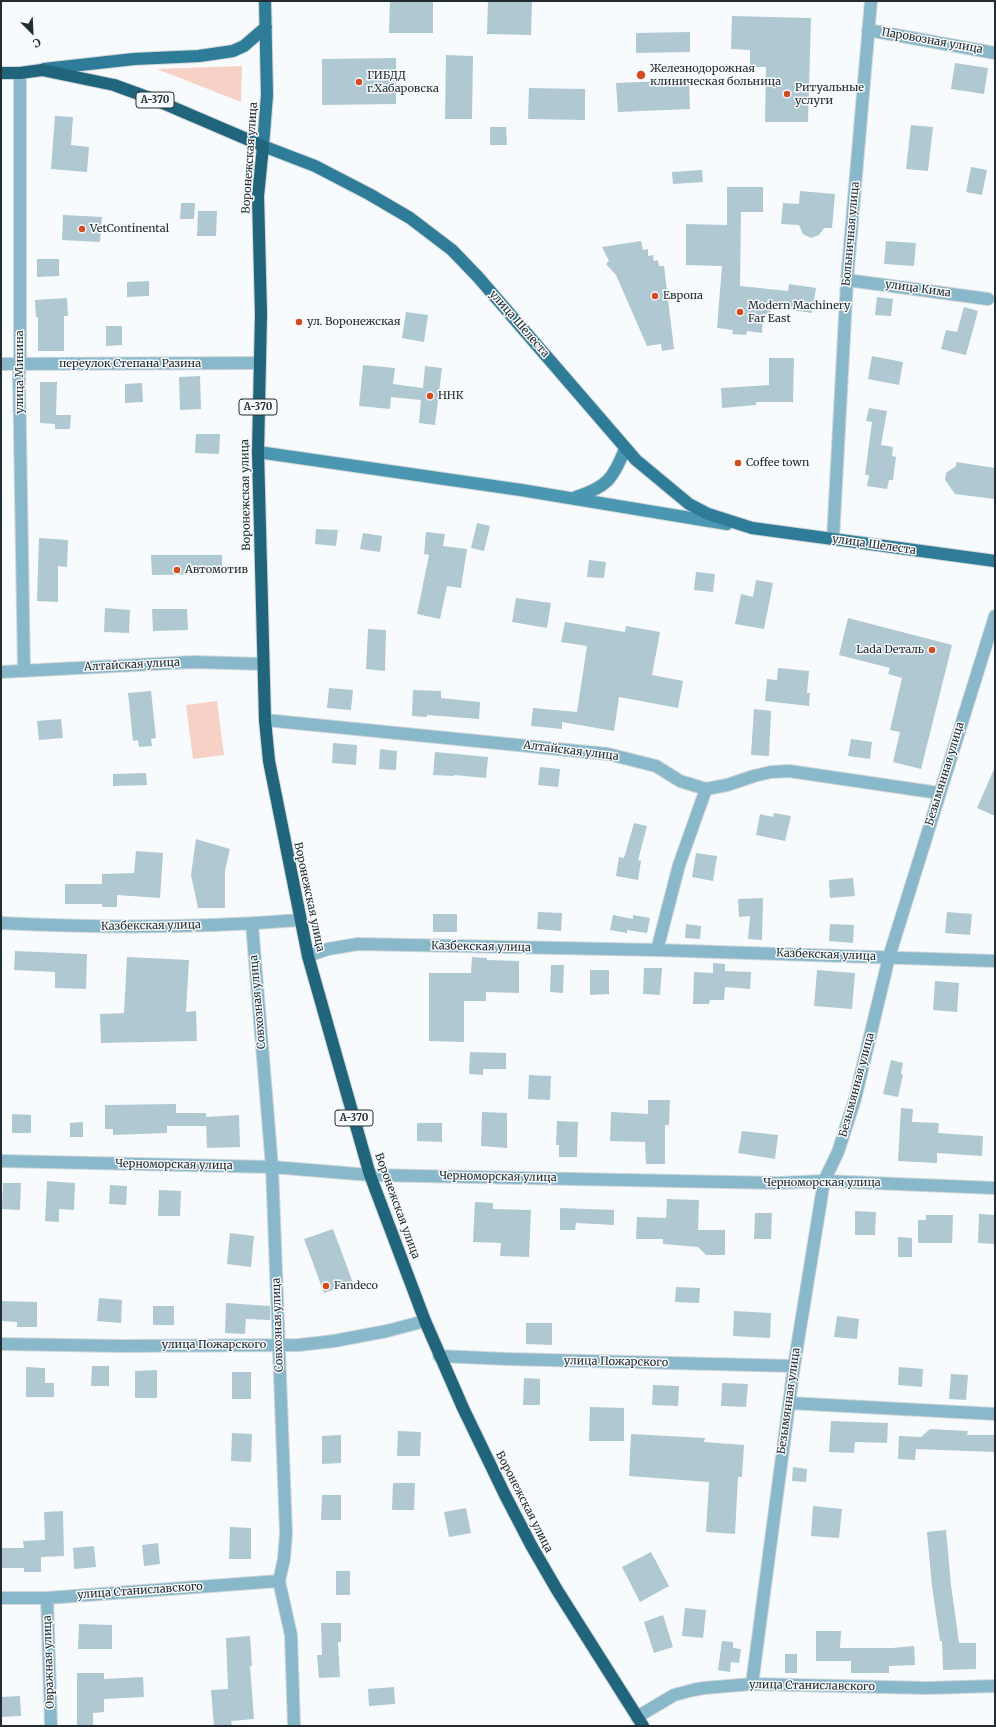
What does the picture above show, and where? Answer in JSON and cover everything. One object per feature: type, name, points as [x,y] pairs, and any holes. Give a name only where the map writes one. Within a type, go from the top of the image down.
[{"type":"highway","name":"А-370","points":[[1,72],[20,73],[42,70],[114,85],[158,101],[263,146]]},
{"type":"highway","name":"Воронежская улица","points":[[263,146],[258,196],[261,314],[258,452],[262,664],[265,720],[269,761],[308,956],[370,1175],[439,1356],[505,1495],[531,1545],[556,1590],[640,1722]]},
{"type":"main road","name":"Воронежская улица","points":[[263,146],[267,95],[265,1]]},
{"type":"main road","points":[[42,70],[134,59],[199,56],[233,51],[244,46],[266,27]]},
{"type":"main road","name":"улица Шелеста","points":[[263,146],[300,159],[369,194],[410,218],[452,250],[478,277],[625,449],[646,470],[688,504],[708,514],[752,528]]},
{"type":"main road","points":[[573,498],[593,492],[606,484],[615,472],[625,449]]},
{"type":"main road","name":"улица Шелеста","points":[[258,452],[573,498],[833,540],[995,561]]},
{"type":"street","name":"Больничная улица","points":[[833,540],[847,280],[871,1]]},
{"type":"street","name":"Паровозная улица","points":[[868,30],[995,53]]},
{"type":"street","name":"улица Минина","points":[[20,73],[19,390],[24,670]]},
{"type":"street","name":"улица Кима","points":[[847,280],[988,299]]},
{"type":"street","name":"переулок Степана Разина","points":[[1,364],[259,363]]},
{"type":"street","name":"Безымянная улица","points":[[752,1684],[794,1366],[824,1181],[838,1152],[855,1099],[889,957],[995,616]]},
{"type":"street","name":"Алтайская улица","points":[[1,672],[194,662],[262,664]]},
{"type":"street","name":"Алтайская улица","points":[[265,720],[608,754],[656,766],[680,781],[706,789],[727,785],[771,772],[789,771],[939,793]]},
{"type":"street","points":[[657,950],[679,866],[706,789]]},
{"type":"street","name":"Казбекская улица","points":[[1,923],[88,927],[252,924],[300,920]]},
{"type":"street","name":"Совхозная улица","points":[[252,924],[272,1167],[286,1533],[284,1559],[279,1580],[291,1635],[294,1726]]},
{"type":"street","name":"Казбекская улица","points":[[308,956],[328,949],[358,944],[657,950],[995,961]]},
{"type":"street","name":"Черноморская улица","points":[[1,1161],[272,1167],[370,1175],[778,1183],[824,1181],[995,1188]]},
{"type":"street","name":"улица Пожарского","points":[[1,1344],[121,1346],[299,1345],[387,1331],[425,1321]]},
{"type":"street","name":"улица Пожарского","points":[[439,1356],[794,1366]]},
{"type":"street","points":[[789,1403],[995,1414]]},
{"type":"street","name":"улица Станиславского","points":[[1,1598],[47,1598],[279,1580]]},
{"type":"street","name":"Овражная улица","points":[[47,1598],[51,1726]]},
{"type":"street","name":"улица Станиславского","points":[[640,1722],[670,1697],[683,1692],[752,1684],[928,1688],[995,1686]]},
{"type":"shaded area","points":[[242,66],[241,102],[157,69]]},
{"type":"shaded area","points":[[217,701],[224,755],[193,759],[186,705]]},
{"type":"building","points":[[390,1],[433,1],[433,33],[389,33]]},
{"type":"building","points":[[488,1],[532,1],[531,35],[487,34]]},
{"type":"building","name":"Ритуальные услуги","points":[[732,16],[811,18],[808,122],[765,122],[766,67],[750,67],[750,50],[731,49]]},
{"type":"building","points":[[690,32],[690,52],[636,53],[636,33]]},
{"type":"building","points":[[446,55],[473,56],[472,119],[445,119]]},
{"type":"building","name":"ГИБДД г.Хабаровска","points":[[396,58],[396,104],[322,105],[322,59]]},
{"type":"building","points":[[955,63],[988,68],[984,94],[951,89]]},
{"type":"building","points":[[689,80],[690,109],[618,112],[616,83]]},
{"type":"building","points":[[529,88],[585,89],[585,120],[528,119]]},
{"type":"building","points":[[55,116],[73,117],[71,145],[89,147],[87,172],[51,169]]},
{"type":"building","points":[[911,125],[933,127],[928,171],[906,169]]},
{"type":"building","points":[[490,127],[506,127],[507,145],[490,145]]},
{"type":"building","points":[[971,167],[987,170],[982,195],[966,192]]},
{"type":"building","points":[[702,170],[703,182],[673,184],[672,172]]},
{"type":"building","points":[[727,187],[763,187],[763,212],[741,212],[740,286],[788,291],[789,284],[816,288],[812,313],[771,307],[770,315],[763,314],[762,333],[747,331],[746,335],[732,334],[733,330],[717,328],[722,266],[686,265],[686,224],[727,225]]},
{"type":"building","points":[[800,191],[835,194],[832,228],[824,228],[819,235],[811,238],[803,234],[799,225],[781,224],[783,203],[799,204]]},
{"type":"building","points":[[181,203],[195,203],[194,219],[180,219]]},
{"type":"building","points":[[198,211],[217,211],[216,236],[197,236]]},
{"type":"building","name":"VetContinental","points":[[63,215],[102,217],[100,242],[62,240]]},
{"type":"building","name":"Европа","points":[[641,241],[643,250],[648,249],[648,256],[653,255],[654,261],[658,260],[659,266],[664,266],[674,349],[662,351],[661,344],[647,346],[616,275],[606,264],[609,261],[602,247]]},
{"type":"building","points":[[886,241],[916,243],[914,266],[884,264]]},
{"type":"building","points":[[37,259],[59,259],[59,276],[37,277]]},
{"type":"building","points":[[149,281],[149,296],[127,297],[127,282]]},
{"type":"building","points":[[877,297],[893,299],[891,316],[875,315]]},
{"type":"building","points":[[67,298],[68,316],[64,316],[64,351],[38,351],[38,317],[36,317],[35,300]]},
{"type":"building","points":[[964,307],[978,311],[966,355],[941,349],[946,330],[957,332]]},
{"type":"building","points":[[406,312],[428,315],[424,342],[402,338]]},
{"type":"building","points":[[106,326],[122,326],[122,345],[106,346]]},
{"type":"building","points":[[872,356],[903,362],[899,385],[868,379]]},
{"type":"building","points":[[769,358],[794,358],[793,402],[756,402],[756,405],[722,408],[721,388],[769,385]]},
{"type":"building","points":[[363,365],[395,368],[393,384],[423,388],[425,366],[442,368],[435,425],[419,423],[421,400],[391,397],[390,409],[359,406]]},
{"type":"building","points":[[200,376],[201,409],[180,410],[179,377]]},
{"type":"building","points":[[40,382],[57,382],[56,415],[71,415],[70,429],[55,429],[55,424],[40,423]]},
{"type":"building","points":[[142,383],[143,402],[125,403],[125,384]]},
{"type":"building","points":[[869,408],[887,411],[881,445],[893,447],[892,456],[896,457],[893,480],[889,480],[887,489],[867,486],[869,475],[865,475],[872,422],[866,421]]},
{"type":"building","points":[[196,434],[220,434],[219,454],[195,453]]},
{"type":"building","points":[[956,462],[995,468],[995,499],[955,494],[945,480],[946,473],[956,466]]},
{"type":"building","points":[[477,523],[490,526],[484,551],[471,548]]},
{"type":"building","points":[[316,529],[338,530],[336,546],[315,544]]},
{"type":"building","points":[[426,532],[445,534],[443,546],[467,549],[461,588],[447,586],[440,619],[417,614],[429,555],[424,554]]},
{"type":"building","points":[[363,533],[382,536],[380,552],[360,549]]},
{"type":"building","points":[[39,538],[68,540],[67,567],[58,566],[58,602],[37,601]]},
{"type":"building","points":[[151,555],[222,555],[222,574],[152,575]]},
{"type":"building","points":[[589,560],[606,562],[604,578],[587,577]]},
{"type":"building","points":[[696,572],[715,574],[713,592],[694,590]]},
{"type":"building","points":[[756,580],[773,583],[764,629],[735,624],[741,594],[753,597]]},
{"type":"building","points":[[516,598],[551,603],[547,628],[512,622]]},
{"type":"building","points":[[105,608],[130,610],[129,633],[104,632]]},
{"type":"building","points":[[152,609],[187,609],[188,630],[153,631]]},
{"type":"building","points":[[848,618],[952,645],[921,769],[893,762],[900,732],[890,730],[902,678],[888,674],[890,668],[839,655]]},
{"type":"building","points":[[565,622],[625,632],[626,626],[660,632],[652,675],[683,681],[678,708],[619,697],[614,731],[562,722],[562,729],[531,726],[533,708],[577,712],[587,646],[561,642]]},
{"type":"building","points":[[368,629],[386,630],[385,671],[366,669]]},
{"type":"building","points":[[778,668],[809,671],[807,693],[810,693],[809,706],[765,701],[767,679],[777,680]]},
{"type":"building","points":[[329,688],[353,690],[351,710],[327,708]]},
{"type":"building","points":[[413,690],[441,691],[441,698],[480,702],[479,719],[427,715],[427,717],[412,716]]},
{"type":"building","points":[[151,691],[156,738],[151,739],[152,746],[139,747],[138,740],[133,741],[128,693]]},
{"type":"building","points":[[754,709],[771,711],[769,756],[751,755]]},
{"type":"building","points":[[61,719],[63,738],[39,740],[37,721]]},
{"type":"building","points":[[851,739],[872,742],[870,759],[848,756]]},
{"type":"building","points":[[333,743],[357,745],[356,765],[332,763]]},
{"type":"building","points":[[380,749],[397,751],[396,770],[379,769]]},
{"type":"building","points":[[435,752],[488,757],[486,778],[433,775]]},
{"type":"building","points":[[540,767],[560,769],[558,787],[538,785]]},
{"type":"building","points":[[995,767],[995,816],[977,808]]},
{"type":"building","points":[[146,773],[147,785],[113,786],[113,774]]},
{"type":"building","points":[[774,813],[791,816],[785,841],[756,835],[760,814],[773,817]]},
{"type":"building","points":[[634,823],[647,826],[638,860],[641,861],[638,880],[616,876],[619,857],[624,858]]},
{"type":"building","points":[[196,839],[230,849],[225,871],[225,908],[198,908],[191,875]]},
{"type":"building","points":[[136,851],[163,853],[160,898],[117,895],[117,907],[102,907],[102,904],[65,904],[65,884],[102,884],[102,874],[134,873]]},
{"type":"building","points":[[696,853],[717,856],[713,881],[692,877]]},
{"type":"building","points":[[853,878],[855,896],[830,898],[829,880]]},
{"type":"building","points":[[763,898],[762,940],[748,939],[750,916],[739,917],[738,899]]},
{"type":"building","points":[[538,912],[562,913],[561,931],[537,929]]},
{"type":"building","points":[[947,912],[972,914],[970,935],[945,933]]},
{"type":"building","points":[[433,914],[457,914],[457,932],[433,932]]},
{"type":"building","points":[[613,915],[633,919],[633,915],[650,918],[647,933],[627,930],[627,933],[610,930]]},
{"type":"building","points":[[686,924],[701,926],[700,939],[685,938]]},
{"type":"building","points":[[830,924],[854,925],[853,943],[829,941]]},
{"type":"building","points":[[15,951],[87,954],[86,989],[55,988],[55,972],[14,970]]},
{"type":"building","points":[[127,957],[189,960],[186,1012],[196,1011],[197,1041],[101,1043],[100,1014],[124,1013]]},
{"type":"building","points":[[472,957],[487,958],[487,960],[519,961],[519,993],[486,992],[486,1001],[464,1001],[464,1042],[429,1041],[429,973],[471,973]]},
{"type":"building","points":[[713,963],[725,964],[725,971],[751,972],[750,989],[725,987],[724,1000],[710,1000],[709,1004],[693,1004],[694,972],[713,973]]},
{"type":"building","points":[[551,965],[564,965],[563,993],[550,992]]},
{"type":"building","points":[[644,968],[662,968],[660,995],[643,994]]},
{"type":"building","points":[[590,970],[609,970],[609,994],[590,995]]},
{"type":"building","points":[[817,970],[855,973],[852,1009],[814,1006]]},
{"type":"building","points":[[935,981],[959,983],[957,1012],[933,1010]]},
{"type":"building","points":[[470,1052],[506,1053],[506,1069],[483,1069],[483,1075],[469,1074]]},
{"type":"building","points":[[891,1060],[903,1063],[901,1074],[903,1075],[898,1097],[883,1094]]},
{"type":"building","points":[[529,1075],[551,1076],[550,1100],[528,1099]]},
{"type":"building","points":[[648,1100],[670,1100],[669,1125],[665,1125],[665,1164],[646,1164],[645,1142],[610,1141],[611,1112],[648,1114]]},
{"type":"building","points":[[176,1104],[176,1113],[206,1113],[206,1117],[239,1115],[240,1147],[207,1148],[206,1120],[206,1126],[167,1126],[167,1133],[113,1135],[113,1129],[105,1129],[105,1105]]},
{"type":"building","points":[[901,1108],[913,1109],[912,1122],[939,1123],[938,1133],[983,1136],[982,1156],[937,1153],[937,1163],[898,1161]]},
{"type":"building","points":[[482,1112],[507,1113],[507,1148],[481,1146]]},
{"type":"building","points":[[12,1114],[31,1115],[31,1133],[12,1133]]},
{"type":"building","points":[[557,1121],[578,1122],[577,1157],[559,1157],[559,1145],[556,1145]]},
{"type":"building","points":[[83,1122],[83,1137],[70,1137],[70,1123]]},
{"type":"building","points":[[417,1123],[442,1123],[442,1142],[417,1141]]},
{"type":"building","points":[[742,1131],[778,1135],[775,1159],[738,1153]]},
{"type":"building","points":[[47,1181],[75,1183],[74,1210],[59,1209],[59,1222],[45,1221]]},
{"type":"building","points":[[3,1183],[21,1183],[20,1210],[2,1209]]},
{"type":"building","points":[[110,1185],[127,1186],[126,1205],[109,1204]]},
{"type":"building","points":[[159,1190],[181,1191],[180,1216],[158,1216]]},
{"type":"building","points":[[667,1199],[699,1200],[698,1230],[725,1230],[725,1255],[706,1255],[698,1247],[663,1244],[663,1239],[636,1239],[637,1217],[666,1218]]},
{"type":"building","points":[[475,1202],[493,1203],[493,1209],[531,1210],[529,1257],[500,1256],[501,1243],[473,1242]]},
{"type":"building","points":[[560,1208],[614,1210],[614,1225],[576,1223],[575,1230],[560,1230]]},
{"type":"building","points":[[855,1211],[876,1212],[875,1235],[855,1235]]},
{"type":"building","points":[[755,1213],[772,1213],[771,1239],[754,1239]]},
{"type":"building","points":[[979,1214],[995,1215],[995,1244],[978,1243]]},
{"type":"building","points":[[926,1215],[953,1215],[952,1243],[918,1243],[918,1220],[926,1220]]},
{"type":"building","points":[[333,1229],[353,1283],[324,1293],[304,1239]]},
{"type":"building","points":[[230,1233],[254,1236],[251,1267],[227,1264]]},
{"type":"building","points":[[898,1237],[912,1238],[912,1257],[898,1257]]},
{"type":"building","points":[[676,1287],[700,1288],[699,1303],[675,1302]]},
{"type":"building","points":[[99,1298],[122,1300],[121,1323],[97,1321]]},
{"type":"building","points":[[1,1301],[37,1302],[37,1327],[17,1327],[17,1322],[1,1321]]},
{"type":"building","points":[[226,1303],[270,1306],[270,1320],[246,1319],[245,1334],[225,1333]]},
{"type":"building","points":[[153,1306],[174,1306],[174,1325],[153,1325]]},
{"type":"building","points":[[734,1311],[771,1313],[770,1338],[733,1336]]},
{"type":"building","points":[[837,1316],[859,1319],[857,1339],[834,1337]]},
{"type":"building","points":[[526,1323],[552,1323],[552,1345],[526,1344]]},
{"type":"building","points":[[92,1366],[109,1366],[109,1386],[91,1386]]},
{"type":"building","points":[[26,1367],[45,1368],[45,1383],[54,1383],[54,1397],[26,1397]]},
{"type":"building","points":[[899,1367],[923,1369],[922,1387],[898,1385]]},
{"type":"building","points":[[157,1370],[157,1398],[135,1398],[135,1371]]},
{"type":"building","points":[[232,1372],[251,1372],[251,1399],[232,1399]]},
{"type":"building","points":[[951,1374],[968,1375],[966,1400],[949,1399]]},
{"type":"building","points":[[524,1378],[540,1379],[540,1405],[523,1405]]},
{"type":"building","points":[[722,1383],[748,1384],[746,1407],[721,1406]]},
{"type":"building","points":[[653,1385],[679,1386],[678,1406],[652,1405]]},
{"type":"building","points":[[590,1407],[624,1408],[624,1441],[589,1441]]},
{"type":"building","points":[[831,1421],[888,1423],[887,1443],[855,1442],[854,1453],[829,1452]]},
{"type":"building","points":[[930,1429],[968,1431],[967,1435],[995,1435],[995,1452],[916,1449],[915,1460],[898,1459],[899,1436],[921,1437]]},
{"type":"building","points":[[398,1431],[421,1432],[420,1456],[397,1456]]},
{"type":"building","points":[[232,1433],[252,1434],[251,1462],[231,1461]]},
{"type":"building","points":[[631,1434],[705,1438],[704,1442],[744,1445],[742,1477],[738,1477],[735,1534],[706,1532],[709,1482],[629,1476]]},
{"type":"building","points":[[341,1435],[341,1463],[322,1464],[322,1436]]},
{"type":"building","points":[[793,1467],[807,1469],[806,1482],[792,1481]]},
{"type":"building","points":[[393,1483],[415,1483],[414,1510],[392,1510]]},
{"type":"building","points":[[322,1495],[341,1495],[341,1520],[321,1520]]},
{"type":"building","points":[[813,1506],[842,1509],[839,1538],[811,1536]]},
{"type":"building","points":[[466,1508],[471,1533],[449,1537],[444,1512]]},
{"type":"building","points":[[63,1511],[64,1556],[41,1557],[41,1572],[24,1572],[24,1568],[1,1568],[1,1548],[24,1548],[23,1541],[45,1540],[44,1512]]},
{"type":"building","points":[[230,1527],[251,1528],[251,1559],[229,1559]]},
{"type":"building","points":[[946,1530],[951,1585],[959,1643],[976,1643],[976,1669],[943,1670],[942,1641],[940,1641],[932,1586],[927,1532]]},
{"type":"building","points":[[158,1543],[160,1564],[144,1566],[142,1545]]},
{"type":"building","points":[[94,1546],[96,1567],[74,1569],[73,1548]]},
{"type":"building","points":[[651,1552],[669,1586],[640,1602],[622,1567]]},
{"type":"building","points":[[336,1571],[350,1571],[350,1595],[336,1595]]},
{"type":"building","points":[[685,1608],[706,1610],[703,1638],[682,1636]]},
{"type":"building","points":[[663,1615],[673,1647],[654,1653],[644,1622]]},
{"type":"building","points":[[321,1623],[341,1623],[341,1642],[338,1642],[340,1677],[319,1678],[317,1655],[322,1655]]},
{"type":"building","points":[[79,1624],[112,1625],[112,1649],[78,1649]]},
{"type":"building","points":[[816,1631],[841,1631],[840,1648],[892,1648],[914,1646],[915,1665],[889,1666],[889,1673],[851,1673],[851,1661],[816,1661]]},
{"type":"building","points":[[250,1636],[252,1666],[250,1666],[254,1719],[231,1721],[232,1726],[214,1726],[211,1690],[228,1689],[226,1638]]},
{"type":"building","points":[[722,1641],[733,1642],[733,1648],[741,1649],[739,1663],[731,1662],[730,1672],[718,1670]]},
{"type":"building","points":[[785,1654],[797,1654],[797,1673],[785,1673]]},
{"type":"building","points":[[77,1673],[104,1673],[104,1679],[143,1677],[144,1697],[104,1699],[104,1712],[93,1713],[93,1726],[77,1726]]},
{"type":"building","points":[[394,1687],[395,1704],[369,1706],[368,1689]]},
{"type":"building","points":[[20,1696],[21,1716],[1,1717],[1,1697]]},
{"type":"place","name":"Железнодорожная клиническая больница","points":[[641,75]]},
{"type":"place","name":"ГИБДД г.Хабаровска","points":[[359,82]]},
{"type":"place","name":"Ритуальные услуги","points":[[787,94]]},
{"type":"place","name":"VetContinental","points":[[82,229]]},
{"type":"place","name":"Европа","points":[[655,296]]},
{"type":"place","name":"Modern Machinery Far East","points":[[740,312]]},
{"type":"place","name":"ул. Воронежская","points":[[299,322]]},
{"type":"place","name":"ННК","points":[[430,396]]},
{"type":"place","name":"Coffee town","points":[[738,463]]},
{"type":"place","name":"Автомотив","points":[[177,570]]},
{"type":"place","name":"Lada Dеталь","points":[[932,650]]},
{"type":"place","name":"Fandeco","points":[[326,1286]]}]
